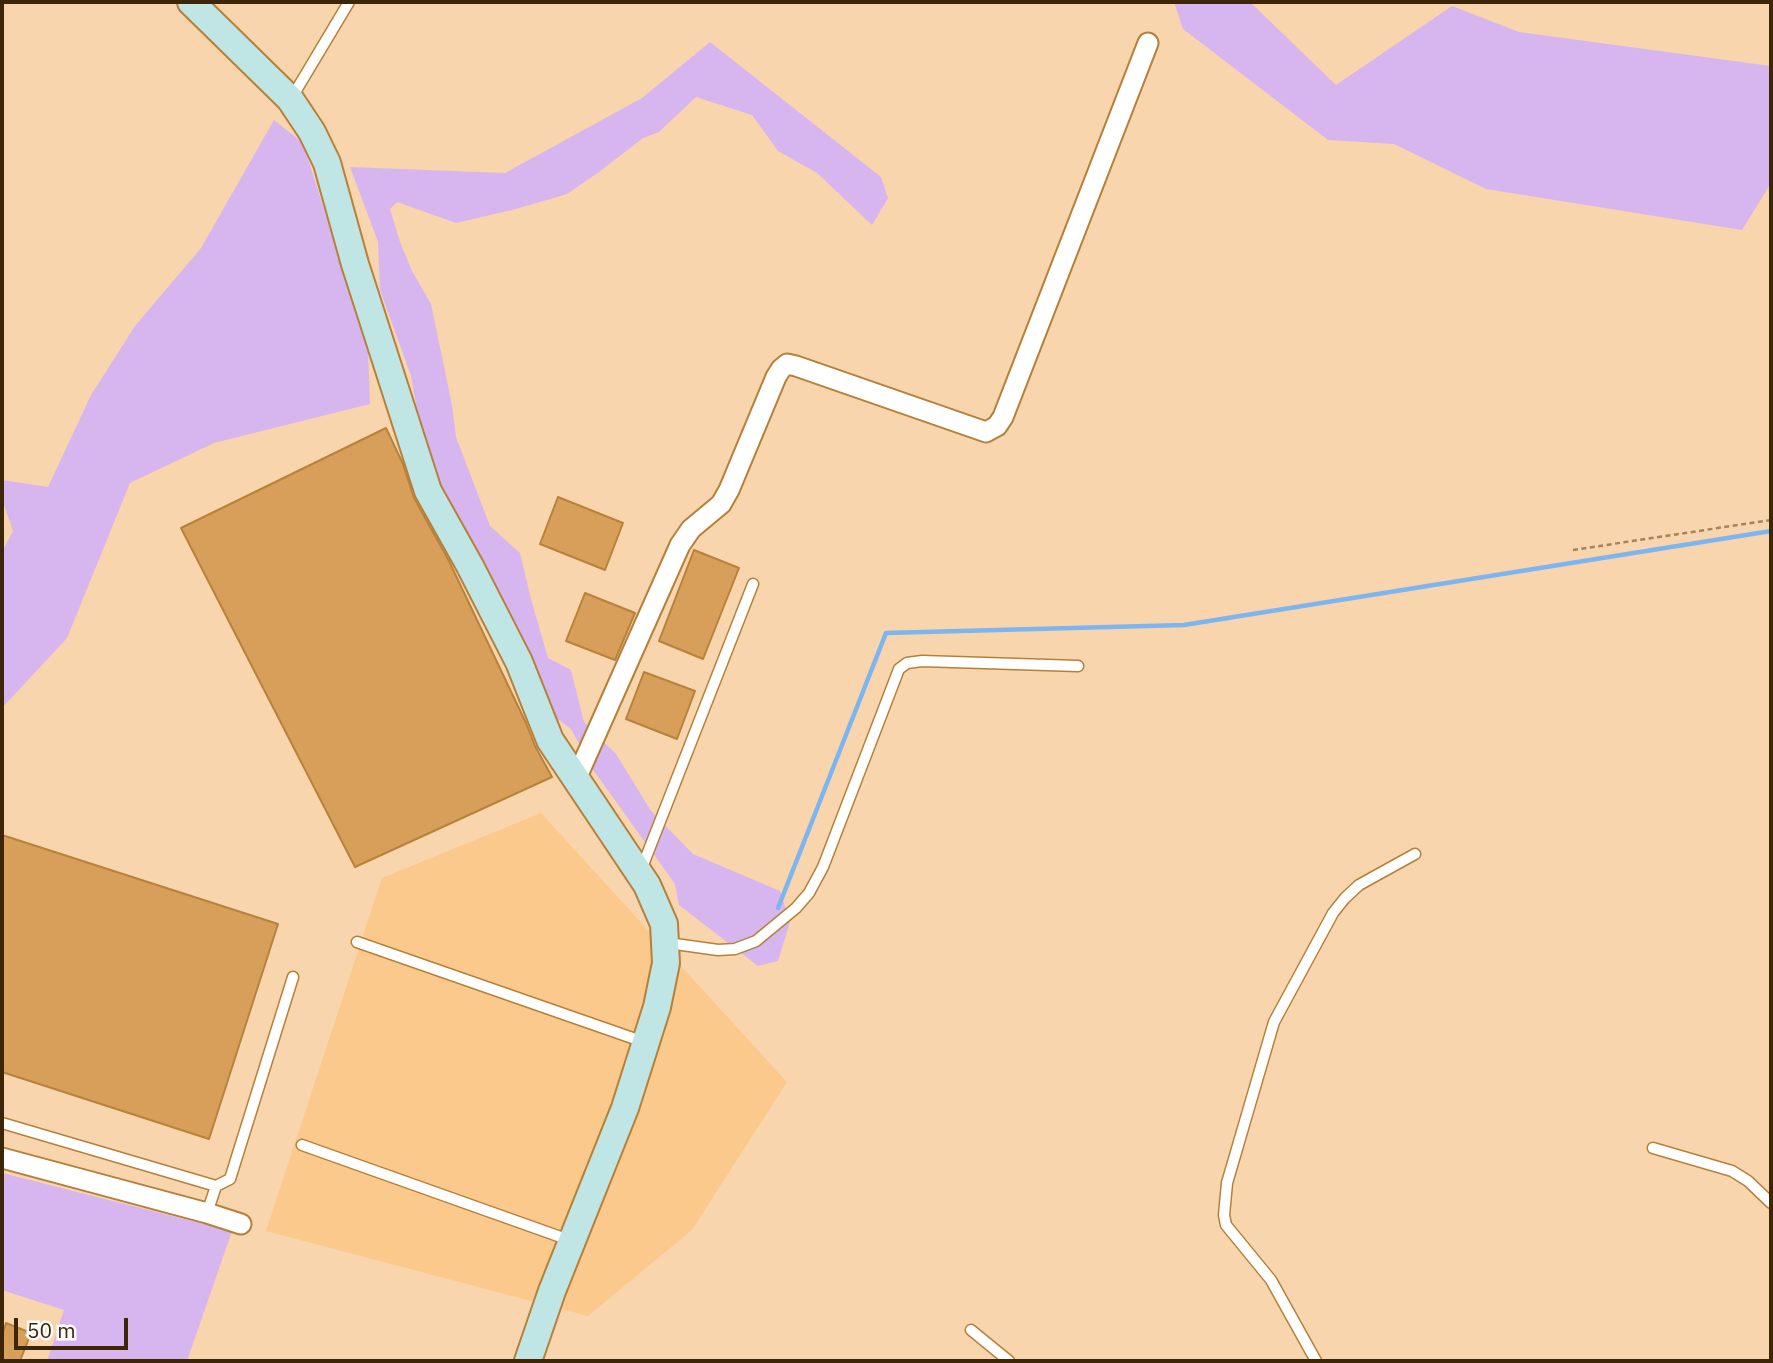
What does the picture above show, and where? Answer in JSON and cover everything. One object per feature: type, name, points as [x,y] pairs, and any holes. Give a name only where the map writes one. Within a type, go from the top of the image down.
[{"type":"street","points":[[191,2],[290,99],[313,132],[327,163],[355,264],[428,491],[519,662],[550,740],[647,885],[664,924],[666,963],[657,1007],[625,1108],[552,1291],[528,1361]]},
{"type":"street","points":[[576,779],[680,545],[691,529],[721,504],[781,369],[787,365],[796,366],[986,432],[997,426],[1003,417],[1148,43]]},
{"type":"street","points":[[2,1158],[241,1224]]},
{"type":"lane","points":[[290,99],[349,2]]},
{"type":"lane","points":[[640,874],[753,584]]},
{"type":"lane","points":[[665,943],[718,950],[735,949],[756,941],[796,908],[809,893],[823,867],[899,669],[907,663],[1078,666]]},
{"type":"lane","points":[[1316,1361],[1272,1280],[1226,1225],[1224,1215],[1227,1183],[1274,1022],[1333,913],[1359,886],[1415,854]]},
{"type":"lane","points":[[357,943],[646,1042]]},
{"type":"lane","points":[[2,1122],[216,1186],[230,1179],[293,977]]},
{"type":"lane","points":[[302,1145],[572,1241]]},
{"type":"lane","points":[[1653,1148],[1732,1171],[1748,1181],[1771,1203]]},
{"type":"lane","points":[[207,1213],[216,1186]]},
{"type":"lane","points":[[971,1330],[1009,1361]]},
{"type":"path","points":[[1573,550],[1771,520]]},
{"type":"shaded area","points":[[1174,2],[1250,2],[1336,85],[1452,6],[1519,32],[1771,66],[1771,183],[1742,230],[1486,189],[1394,144],[1328,140],[1183,29]]},
{"type":"shaded area","points":[[710,42],[881,177],[888,198],[872,225],[817,173],[778,151],[752,115],[696,97],[659,132],[643,138],[567,194],[456,223],[397,202],[390,209],[412,271],[431,304],[456,437],[490,526],[520,553],[548,658],[571,670],[584,722],[616,754],[651,811],[693,854],[780,891],[790,922],[778,961],[758,966],[679,905],[675,884],[594,771],[571,729],[544,709],[455,528],[424,450],[411,376],[380,290],[378,242],[350,167],[505,173],[642,98]]},
{"type":"shaded area","points":[[274,120],[303,143],[368,347],[370,404],[214,443],[130,483],[67,638],[2,708],[2,552],[13,531],[2,499],[2,480],[48,487],[91,395],[135,326],[201,248]]},
{"type":"shaded area","points":[[541,813],[787,1082],[692,1230],[588,1316],[266,1231],[382,878]]},
{"type":"shaded area","points":[[2,1173],[232,1231],[187,1361],[47,1361],[64,1310],[2,1290]]},
{"type":"building","points":[[386,428],[403,464],[414,498],[448,559],[552,777],[355,867],[181,528]]},
{"type":"building","points":[[558,497],[623,523],[605,570],[540,544]]},
{"type":"building","points":[[694,550],[739,568],[703,659],[659,641]]},
{"type":"building","points":[[585,593],[635,613],[615,660],[566,641]]},
{"type":"building","points":[[644,672],[695,691],[677,739],[626,719]]},
{"type":"building","points":[[2,835],[278,924],[209,1139],[2,1072]]},
{"type":"building","points":[[6,1323],[31,1333],[20,1361],[2,1361],[2,1336]]},
{"type":"waterway","points":[[778,908],[886,633],[1184,625],[1771,531]]}]
